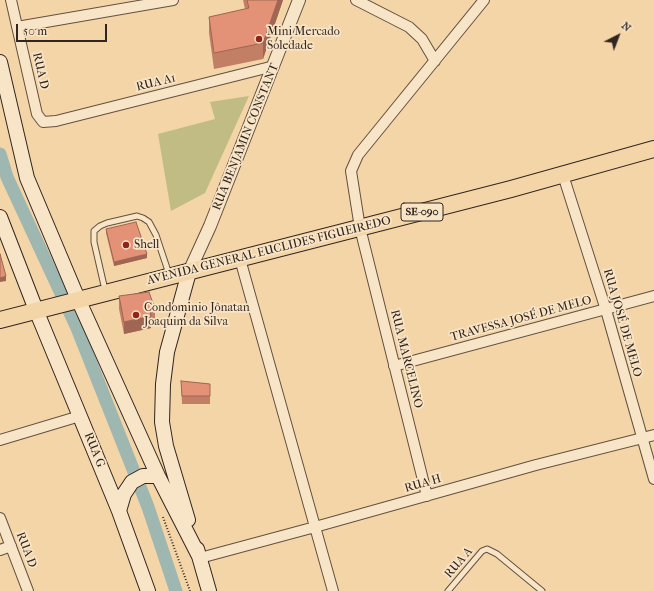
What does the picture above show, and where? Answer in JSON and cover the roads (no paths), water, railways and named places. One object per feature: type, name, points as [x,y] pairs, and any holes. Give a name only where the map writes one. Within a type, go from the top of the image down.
[{"type":"main road","points":[[0,62],[27,178],[152,476],[200,558]]},
{"type":"main road","name":"AVENIDA GENERAL EUCLIDES FIGUEIREDO","points":[[0,320],[563,175],[654,149]]},
{"type":"main road","name":"RUA G","points":[[0,217],[36,310],[119,511],[148,591]]},
{"type":"main road","points":[[189,272],[167,352],[163,384],[162,422],[166,446],[210,591]]},
{"type":"main road","points":[[119,511],[124,494],[132,482],[152,476]]},
{"type":"street","name":"RUA D","points":[[11,0],[37,114],[43,122]]},
{"type":"street","points":[[17,27],[173,0]]},
{"type":"street","name":"RUA BENJAMIN CONSTANT","points":[[189,272],[210,226],[299,0]]},
{"type":"street","points":[[356,0],[409,27],[422,40],[435,61]]},
{"type":"street","name":"RUA MARCELINO","points":[[427,496],[360,228],[351,171],[353,162],[484,0]]},
{"type":"street","name":"RUA A1","points":[[43,122],[56,121],[274,66]]},
{"type":"street","name":"RUA JOSÉ DE MELO","points":[[563,175],[606,310],[641,438],[654,479]]},
{"type":"street","points":[[240,259],[333,591]]},
{"type":"street","name":"TRAVESSA JOSÉ DE MELO","points":[[394,366],[654,296]]},
{"type":"street","points":[[0,440],[80,416]]},
{"type":"street","name":"RUA H","points":[[200,558],[536,465],[654,435]]},
{"type":"street","name":"RUA D","points":[[0,518],[28,591]]},
{"type":"street","points":[[0,550],[11,546]]},
{"type":"lane","points":[[106,292],[94,242],[94,231],[107,223],[137,216],[149,222],[156,235],[170,277]]},
{"type":"lane","name":"RUA A","points":[[448,591],[482,552],[487,549],[497,554],[542,591]]},
{"type":"waterway","points":[[0,154],[7,177],[77,328],[148,507],[176,591]]},
{"type":"place","name":"Mini Mercado Soledade","points":[[259,39]]},
{"type":"place","name":"Shell","points":[[126,245]]},
{"type":"place","name":"Condominio Jônatan Joaquim da Silva","points":[[136,315]]}]
